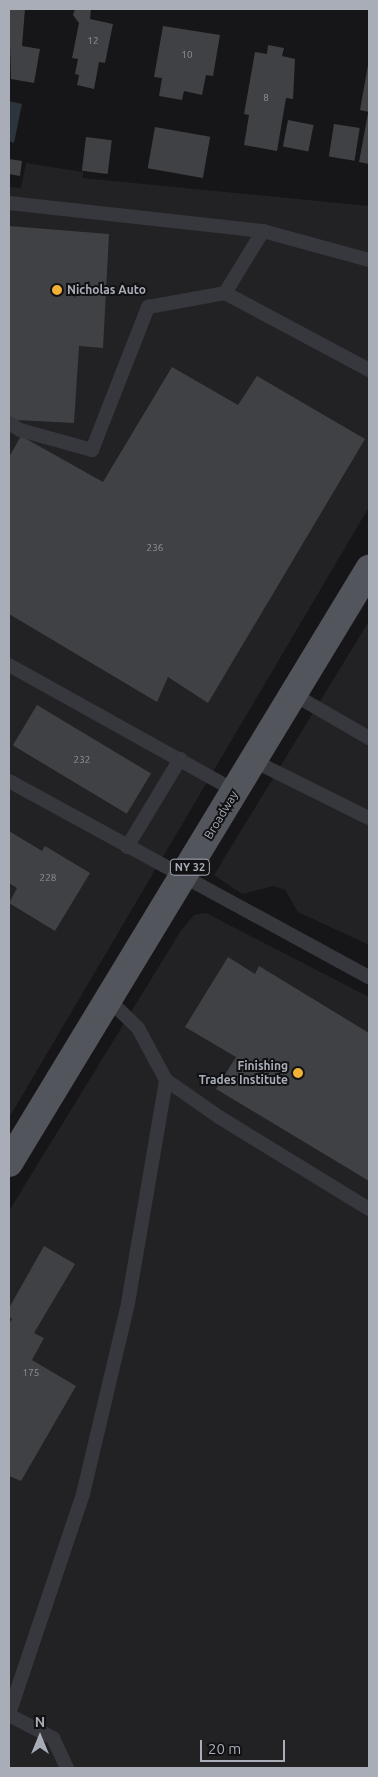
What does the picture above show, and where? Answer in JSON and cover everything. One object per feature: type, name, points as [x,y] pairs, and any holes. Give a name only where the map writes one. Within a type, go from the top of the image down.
[{"type":"main road","name":"Broadway","points":[[9,1163],[184,878],[369,569]]},
{"type":"lane","points":[[9,203],[262,231],[369,260]]},
{"type":"lane","points":[[225,293],[262,231]]},
{"type":"lane","points":[[9,423],[20,430],[92,450],[148,307],[225,293],[369,370]]},
{"type":"lane","points":[[9,665],[235,791]]},
{"type":"lane","points":[[293,694],[369,738]]},
{"type":"lane","points":[[127,847],[180,759]]},
{"type":"lane","points":[[254,761],[369,818]]},
{"type":"lane","points":[[9,781],[127,847],[369,977]]},
{"type":"lane","points":[[108,999],[138,1028],[166,1080],[202,1106],[369,1208]]},
{"type":"lane","points":[[67,1768],[53,1738],[9,1714],[83,1494],[128,1303],[166,1080]]},
{"type":"shaded area","points":[[9,101],[22,104],[14,143],[9,141]]},
{"type":"shaded area","points":[[26,163],[83,172],[83,178],[369,206],[369,507],[9,1118],[9,187],[21,188]]},
{"type":"shaded area","points":[[369,621],[369,945],[298,912],[285,890],[273,886],[242,894],[214,875]]},
{"type":"shaded area","points":[[206,913],[369,997],[369,1768],[9,1768],[9,1211],[180,932],[194,915]]},
{"type":"building","points":[[9,9],[25,9],[22,46],[40,49],[34,83],[11,79]]},
{"type":"building","points":[[75,9],[91,9],[90,19],[113,24],[105,63],[99,62],[94,89],[77,85],[79,75],[75,74],[78,59],[72,58],[79,23],[73,15]]},
{"type":"building","points":[[163,26],[220,35],[213,76],[206,75],[202,95],[184,91],[182,100],[159,96],[162,78],[154,77]]},
{"type":"building","points":[[268,45],[284,48],[282,56],[295,59],[293,99],[286,98],[277,151],[244,145],[249,115],[244,114],[255,52],[267,54]]},
{"type":"building","points":[[369,65],[369,112],[360,110]]},
{"type":"building","points":[[369,113],[369,164],[359,162]]},
{"type":"building","points":[[288,120],[314,125],[308,151],[283,147]]},
{"type":"building","points":[[334,124],[360,128],[355,161],[329,157]]},
{"type":"building","points":[[155,127],[210,137],[203,178],[148,168]]},
{"type":"building","points":[[86,137],[112,140],[108,174],[82,171]]},
{"type":"building","points":[[9,159],[22,161],[20,176],[9,174]]},
{"type":"building","name":"Nicholas Auto","points":[[9,226],[109,234],[103,348],[79,346],[74,423],[16,420],[9,416]]},
{"type":"building","points":[[172,367],[238,405],[257,376],[365,439],[208,703],[168,677],[157,702],[9,614],[9,457],[21,436],[103,482]]},
{"type":"building","points":[[37,705],[151,774],[127,814],[13,745]]},
{"type":"building","points":[[9,831],[42,851],[45,846],[90,873],[55,931],[9,903],[17,888],[9,883]]},
{"type":"building","name":"Finishing Trades Institute","points":[[228,957],[255,974],[259,966],[369,1033],[369,1181],[216,1089],[236,1057],[185,1027]]},
{"type":"building","points":[[44,1246],[75,1264],[34,1333],[44,1338],[32,1360],[76,1386],[21,1481],[9,1476],[9,1324],[12,1319],[9,1317],[9,1308]]},
{"type":"place","name":"Nicholas Auto","points":[[57,290]]},
{"type":"place","name":"Finishing Trades Institute","points":[[298,1073]]}]
